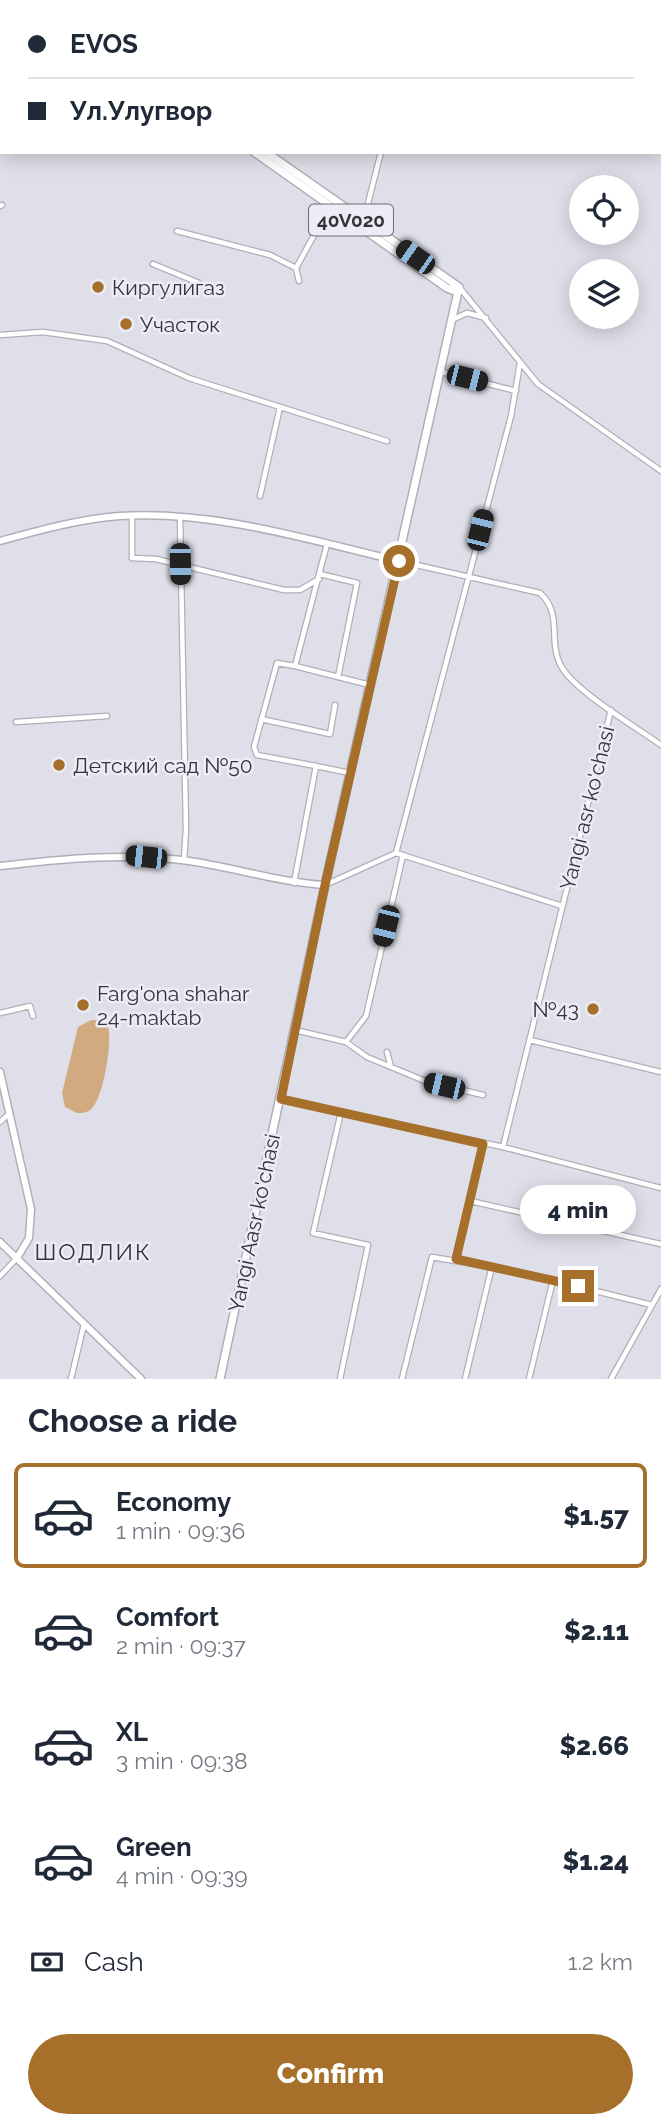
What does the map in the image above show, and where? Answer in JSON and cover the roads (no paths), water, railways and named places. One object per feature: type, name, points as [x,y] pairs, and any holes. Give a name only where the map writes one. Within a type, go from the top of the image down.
[{"type":"main road","name":"40V020","points":[[257,154],[454,288]]},
{"type":"main road","points":[[269,154],[363,225]]},
{"type":"main road","name":"Yangi Aasr ko'chasi","points":[[220,1379],[325,885],[454,319],[454,288]]},
{"type":"street","points":[[363,225],[381,154]]},
{"type":"street","points":[[299,281],[296,268],[330,206]]},
{"type":"street","points":[[177,231],[270,255],[296,268]]},
{"type":"street","points":[[153,264],[199,283]]},
{"type":"street","points":[[454,288],[475,303],[520,363],[549,393],[661,471]]},
{"type":"street","points":[[454,319],[467,313],[488,320]]},
{"type":"street","points":[[0,335],[43,332],[107,341],[189,378],[387,441]]},
{"type":"street","points":[[0,866],[125,854],[184,861],[294,883],[325,885],[396,853],[516,391],[520,363]]},
{"type":"street","points":[[442,372],[516,391]]},
{"type":"street","points":[[260,496],[280,407]]},
{"type":"street","points":[[0,541],[57,525],[132,516],[180,517],[266,530],[399,561]]},
{"type":"street","points":[[132,516],[132,558],[180,564],[284,590],[300,590],[319,577],[357,583],[338,677]]},
{"type":"street","points":[[180,517],[186,828],[184,861]]},
{"type":"street","points":[[295,666],[327,544]]},
{"type":"street","name":"Yangi asr ko'chasi","points":[[399,561],[540,593],[554,612],[556,651],[569,678],[661,745]]},
{"type":"street","points":[[351,773],[257,755],[254,747],[277,663],[370,685]]},
{"type":"street","points":[[261,719],[330,734],[335,705]]},
{"type":"street","name":"Yangi asr ko'chasi","points":[[503,1147],[611,710]]},
{"type":"street","points":[[16,722],[107,716]]},
{"type":"street","points":[[294,883],[316,766]]},
{"type":"street","name":"Yangi asr ko'chasi","points":[[396,853],[562,906]]},
{"type":"street","points":[[346,1042],[366,1016],[403,855]]},
{"type":"street","points":[[0,1013],[30,1006],[33,1016]]},
{"type":"street","points":[[294,1030],[346,1042],[367,1057],[425,1081],[483,1095]]},
{"type":"street","points":[[530,1040],[661,1072]]},
{"type":"street","points":[[387,1052],[391,1068]]},
{"type":"street","points":[[0,1072],[31,1209],[29,1238],[17,1258],[0,1276]]},
{"type":"street","points":[[281,1099],[503,1147],[661,1188]]},
{"type":"street","points":[[0,1122],[10,1112]]},
{"type":"street","points":[[340,1379],[368,1245],[313,1233],[341,1112]]},
{"type":"street","points":[[456,1259],[483,1144]]},
{"type":"street","points":[[470,1201],[661,1244]]},
{"type":"street","points":[[0,1242],[138,1378]]},
{"type":"street","points":[[402,1379],[429,1261],[438,1255],[652,1305]]},
{"type":"street","points":[[465,1379],[492,1266]]},
{"type":"street","points":[[529,1379],[553,1280]]},
{"type":"street","points":[[611,1379],[661,1289]]},
{"type":"street","points":[[71,1379],[84,1323]]},
{"type":"place","name":"Киргулигаз","points":[[98,287]]},
{"type":"place","name":"Участок","points":[[126,324]]},
{"type":"place","name":"Детский сад №50","points":[[59,765]]},
{"type":"place","name":"Farg'ona shahar 24-maktab","points":[[83,1005]]},
{"type":"place","name":"№43","points":[[593,1009]]},
{"type":"district","name":"ШОДЛИК","points":[[93,1251]]}]
